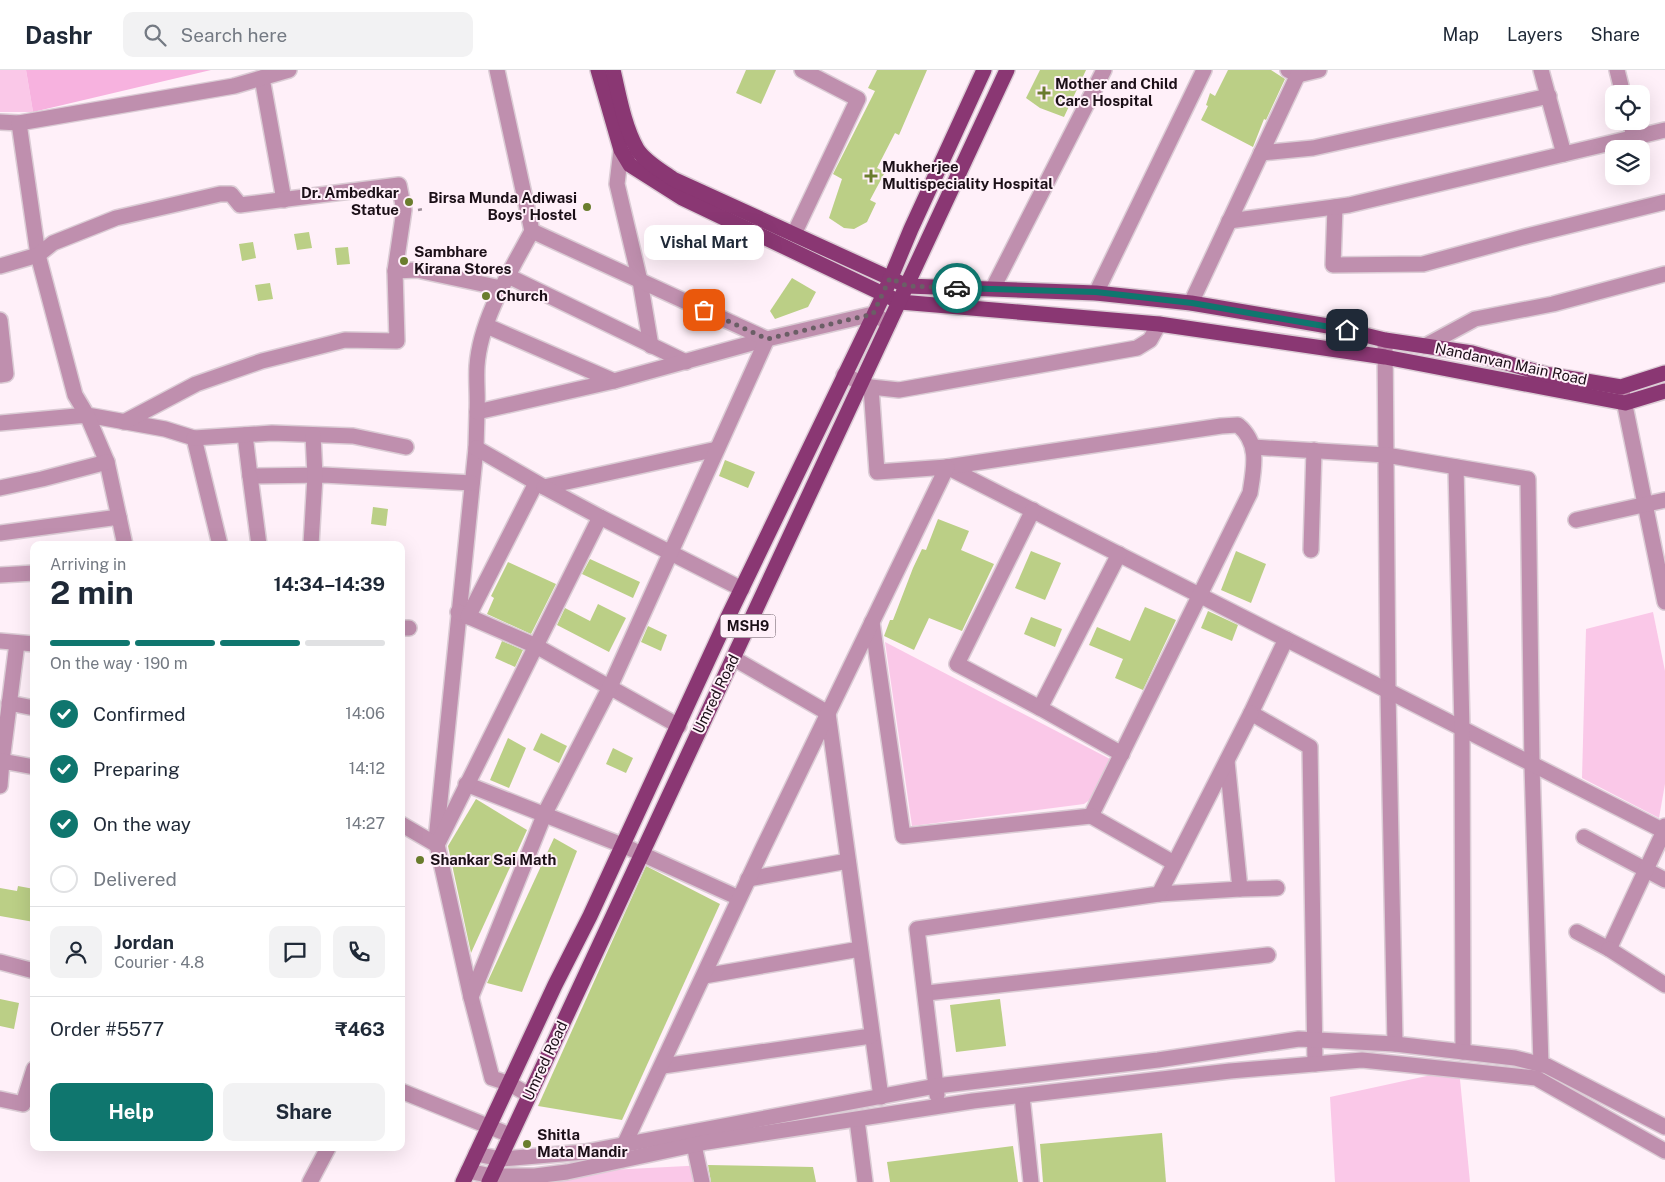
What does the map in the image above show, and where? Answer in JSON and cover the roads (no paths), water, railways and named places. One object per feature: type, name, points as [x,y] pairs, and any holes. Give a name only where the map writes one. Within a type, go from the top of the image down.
[{"type":"main road","points":[[598,70],[621,150],[630,165],[682,198],[900,302],[1159,324],[1385,356],[1625,403],[1665,391]]},
{"type":"main road","name":"Nandanvan Main Road","points":[[613,70],[622,105],[638,150],[651,163],[673,179],[907,286],[1096,292],[1192,303],[1328,326],[1385,340],[1472,353],[1545,374],[1621,387],[1665,372]]},
{"type":"main road","points":[[465,1176],[742,589],[884,294],[984,70]]},
{"type":"main road","name":"Umred Road","points":[[490,1179],[733,658],[866,385],[889,323],[1007,70]]},
{"type":"main road","points":[[544,1010],[565,1020]]},
{"type":"street","points":[[0,122],[19,123],[234,86],[290,70]]},
{"type":"street","points":[[496,70],[532,231],[505,282],[487,326],[477,365],[476,448],[463,614],[437,845],[471,997],[492,1078],[510,1084],[529,1096]]},
{"type":"street","points":[[794,234],[858,99],[802,70]]},
{"type":"street","points":[[993,288],[1104,70]]},
{"type":"street","points":[[1096,292],[1204,70]]},
{"type":"street","points":[[1192,303],[1295,72],[1319,70]]},
{"type":"street","points":[[1542,70],[1564,154]]},
{"type":"street","points":[[1617,70],[1621,85]]},
{"type":"street","points":[[262,78],[284,200]]},
{"type":"street","points":[[1260,153],[1313,148],[1548,96]]},
{"type":"street","points":[[19,123],[38,255],[75,395],[87,415],[107,462],[124,541]]},
{"type":"street","points":[[1632,130],[1634,138]]},
{"type":"street","points":[[1229,221],[1335,207],[1665,130]]},
{"type":"street","points":[[621,150],[618,184],[640,281],[651,346]]},
{"type":"street","points":[[0,266],[38,255],[53,243],[116,218],[171,204],[231,194],[240,206],[399,185],[404,210],[396,271],[396,341],[345,340],[262,361],[196,384],[124,422]]},
{"type":"street","points":[[1335,207],[1333,266],[1423,264],[1665,202]]},
{"type":"street","points":[[532,231],[767,339]]},
{"type":"street","points":[[396,271],[417,270],[505,282],[686,362]]},
{"type":"street","points":[[1425,346],[1475,319],[1553,304],[1665,274]]},
{"type":"street","points":[[477,412],[614,381],[767,339],[873,314],[889,323]]},
{"type":"street","points":[[0,320],[6,374],[0,375]]},
{"type":"street","points":[[844,375],[866,385],[899,390],[1137,348],[1150,340],[1159,324]]},
{"type":"street","points":[[487,326],[614,381]]},
{"type":"street","points":[[471,997],[544,813],[610,687],[767,339]]},
{"type":"street","points":[[1385,340],[1388,692],[1395,1044]]},
{"type":"street","points":[[866,385],[877,472],[947,467],[1221,426],[1238,425],[1245,431],[1253,447],[1255,463],[1250,493],[1091,816]]},
{"type":"street","points":[[1621,387],[1665,599]]},
{"type":"street","points":[[0,423],[87,415],[165,429],[194,438],[313,434],[353,436],[406,447]]},
{"type":"street","points":[[311,541],[315,476],[313,434]]},
{"type":"street","points":[[245,435],[258,541]]},
{"type":"street","points":[[194,438],[219,541]]},
{"type":"street","points":[[1253,447],[1386,455],[1528,479],[1532,765],[1541,1065]]},
{"type":"street","points":[[476,448],[600,517],[742,589]]},
{"type":"street","points":[[463,614],[540,485],[717,449]]},
{"type":"street","points":[[1312,550],[1314,450]]},
{"type":"street","points":[[0,488],[107,462]]},
{"type":"street","points":[[947,467],[1532,765],[1664,829],[1609,949]]},
{"type":"street","points":[[625,1143],[663,1066],[748,879],[947,467]]},
{"type":"street","points":[[1456,467],[1462,729],[1463,1052]]},
{"type":"street","points":[[250,476],[315,476],[472,483]]},
{"type":"street","points":[[1576,520],[1665,500]]},
{"type":"street","points":[[1033,510],[957,664],[1122,754]]},
{"type":"street","points":[[0,534],[119,517]]},
{"type":"street","points":[[437,845],[600,517]]},
{"type":"street","points":[[1040,708],[1119,554]]},
{"type":"street","points":[[0,575],[30,573]]},
{"type":"street","points":[[463,614],[536,646],[679,726]]},
{"type":"street","points":[[872,622],[903,836],[1091,816],[1174,863]]},
{"type":"street","points":[[1158,894],[1251,713],[1286,640]]},
{"type":"street","points":[[0,641],[30,644]]},
{"type":"street","points":[[0,786],[17,643]]},
{"type":"street","points":[[733,658],[828,712]]},
{"type":"street","points":[[9,703],[30,707]]},
{"type":"street","points":[[828,712],[881,1097]]},
{"type":"street","points":[[1251,713],[1310,747],[1315,1064]]},
{"type":"street","points":[[2,761],[30,766]]},
{"type":"street","points":[[1226,761],[1240,889]]},
{"type":"street","points":[[466,784],[642,853],[739,898]]},
{"type":"street","points":[[405,826],[437,845]]},
{"type":"street","points":[[1584,837],[1665,880]]},
{"type":"street","points":[[748,879],[848,861]]},
{"type":"street","points":[[938,1107],[917,929],[1158,894],[1277,888]]},
{"type":"street","points":[[1577,932],[1609,949],[1665,985]]},
{"type":"street","points":[[704,976],[860,949]]},
{"type":"street","points":[[926,994],[1268,955]]},
{"type":"street","points":[[0,962],[30,969]]},
{"type":"street","points":[[663,1066],[872,1036]]},
{"type":"street","points":[[476,1154],[501,1158],[585,1152],[936,1086],[1158,1060],[1299,1039],[1395,1044],[1515,1058],[1547,1066],[1665,1127]]},
{"type":"street","points":[[465,1176],[490,1179],[568,1172],[694,1145],[938,1107],[1220,1072],[1362,1060],[1536,1078],[1665,1151]]},
{"type":"street","points":[[0,1099],[23,1104],[30,1082]]},
{"type":"street","points":[[405,1093],[510,1135]]},
{"type":"street","points":[[1022,1096],[1031,1182]]},
{"type":"street","points":[[857,1120],[866,1182]]},
{"type":"street","points":[[694,1145],[702,1182]]},
{"type":"street","points":[[310,1182],[326,1151]]},
{"type":"place","name":"Mother and Child Care Hospital","points":[[1044,93]]},
{"type":"place","name":"Mukherjee Multispeciality Hospital","points":[[871,176]]},
{"type":"place","name":"Dr. Ambedkar Statue","points":[[409,202]]},
{"type":"place","name":"Birsa Munda Adiwasi Boys' Hostel","points":[[587,207]]},
{"type":"place","name":"Sambhare Kirana Stores","points":[[404,261]]},
{"type":"place","name":"Church","points":[[486,296]]},
{"type":"place","name":"Vishal Mart","points":[[704,310]]},
{"type":"place","name":"Shankar Sai Math","points":[[420,860]]},
{"type":"place","name":"Shitla Mata Mandir","points":[[527,1144]]}]
